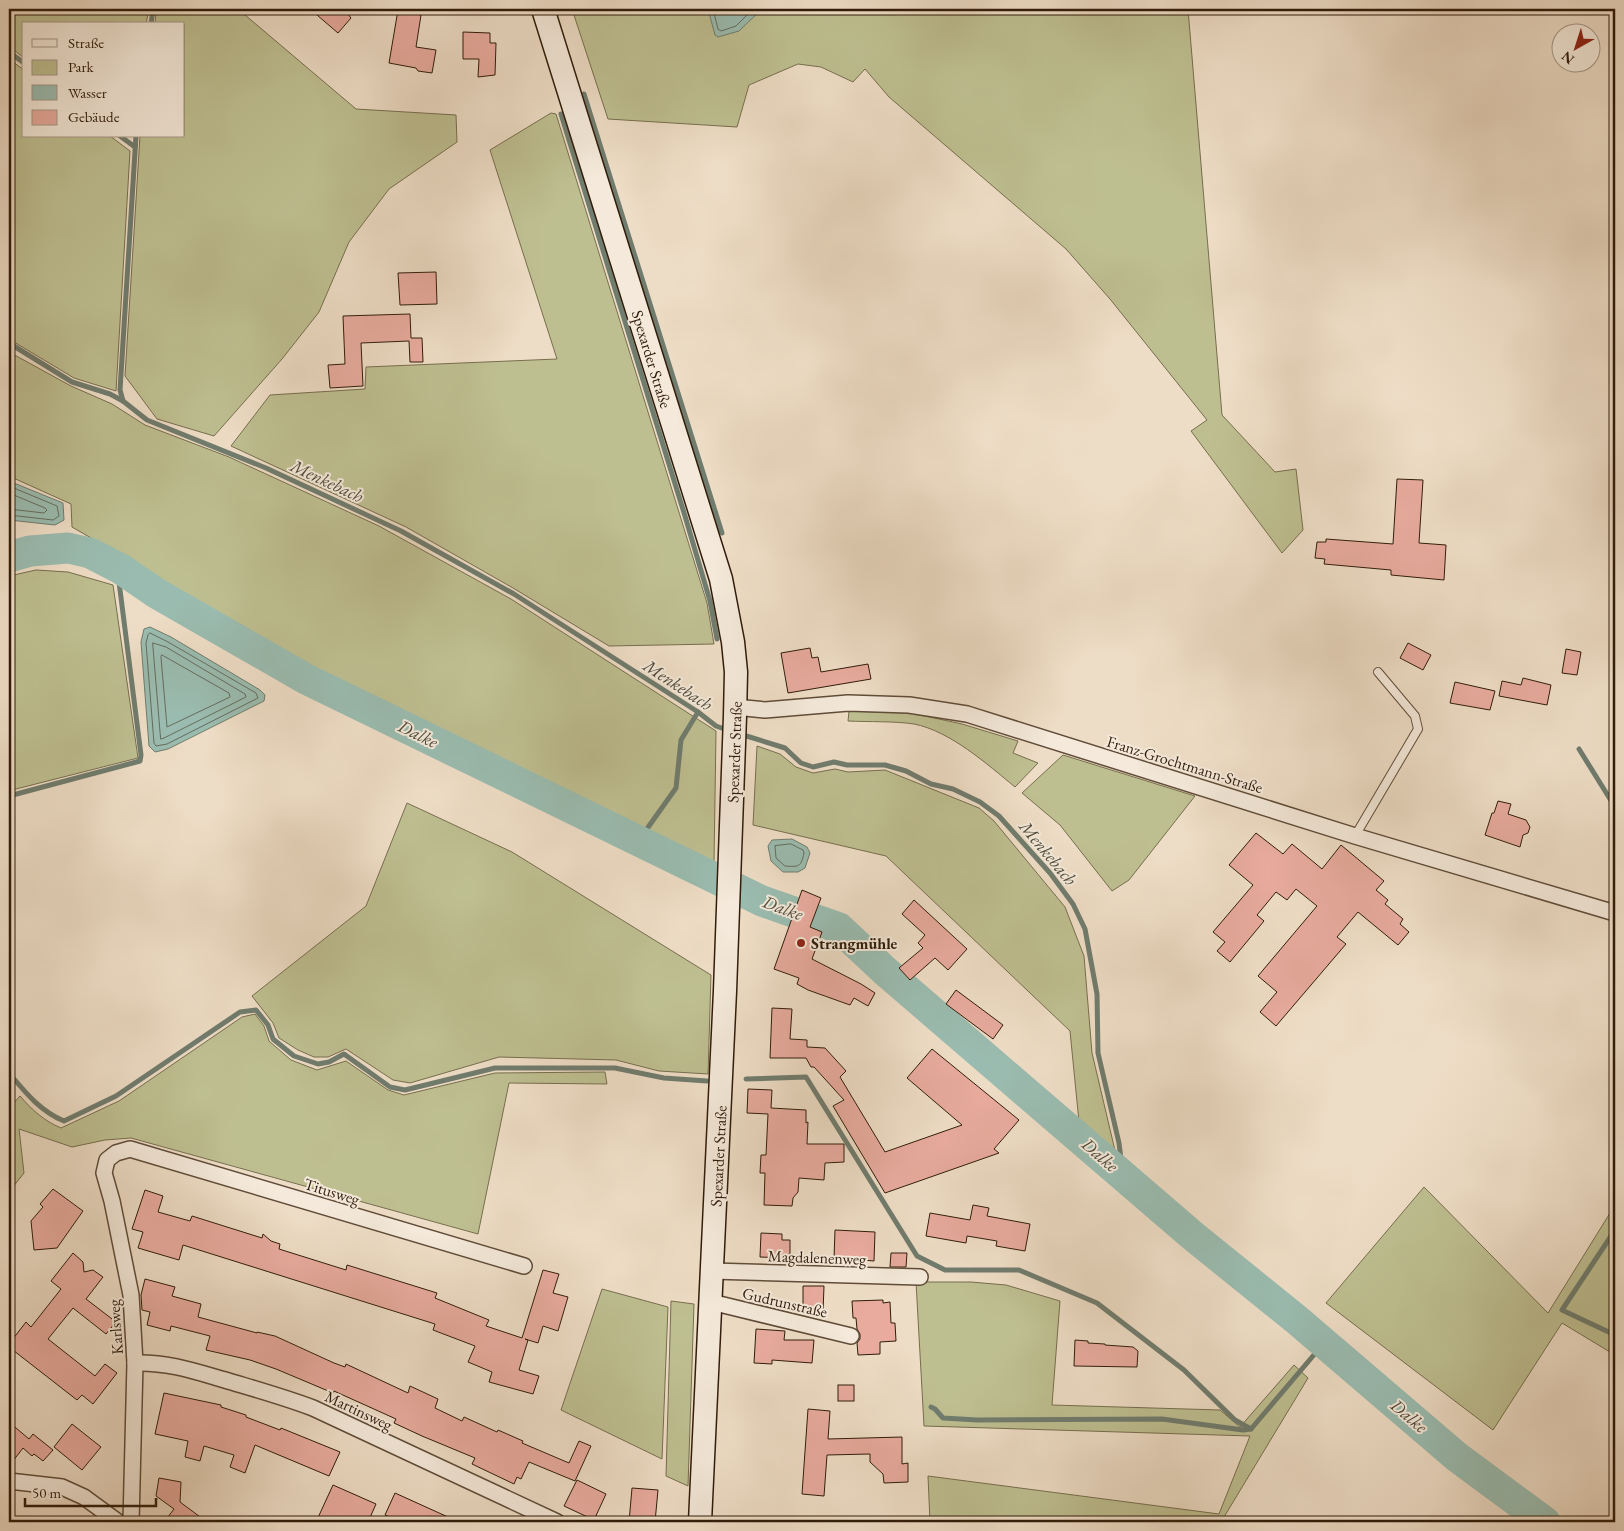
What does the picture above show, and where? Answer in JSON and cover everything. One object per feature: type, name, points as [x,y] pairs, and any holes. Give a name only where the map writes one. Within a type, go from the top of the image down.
[{"type":"main road","name":"Spexarder Straße","points":[[543,9],[721,580],[733,642],[736,672],[736,711],[729,863],[726,991],[700,1522]]},
{"type":"street","name":"Franz-Grochtmann-Straße","points":[[736,711],[848,703],[909,705],[967,714],[1354,836],[1615,913]]},
{"type":"street","name":"Titusweg","points":[[130,1149],[524,1266]]},
{"type":"street","name":"Karlsweg","points":[[130,1149],[116,1153],[107,1160],[104,1173],[112,1202],[131,1295],[135,1363],[131,1522]]},
{"type":"street","name":"Magdalenenweg","points":[[712,1271],[920,1278]]},
{"type":"street","name":"Gudrunstraße","points":[[710,1302],[851,1336]]},
{"type":"street","name":"Martinsweg","points":[[135,1363],[156,1362],[186,1369],[280,1396],[313,1408],[557,1522]]},
{"type":"street","points":[[9,1481],[62,1487],[84,1497],[118,1522]]},
{"type":"lane","points":[[1354,836],[1418,729],[1415,716],[1378,672]]},
{"type":"green space","points":[[9,9],[149,9],[146,22],[22,22],[22,56],[9,46]]},
{"type":"green space","points":[[156,9],[238,9],[356,109],[456,115],[457,142],[389,189],[349,242],[319,312],[282,359],[214,436],[157,419],[125,376],[140,138],[185,138],[185,22],[155,22]]},
{"type":"green space","points":[[572,9],[1188,9],[1222,415],[1275,472],[1296,469],[1303,530],[1282,553],[1191,431],[1207,420],[1110,299],[1066,249],[889,97],[865,69],[853,82],[821,67],[798,64],[749,85],[737,127],[608,119]]},
{"type":"green space","points":[[9,59],[22,69],[22,138],[113,138],[130,151],[116,391],[74,378],[9,339]]},
{"type":"green space","points":[[551,113],[556,114],[707,603],[714,644],[609,646],[406,527],[231,446],[270,395],[365,389],[366,367],[557,359],[490,150]]},
{"type":"green space","points":[[9,352],[71,386],[112,404],[145,425],[229,457],[379,526],[511,599],[716,731],[714,863],[306,669],[148,581],[129,560],[72,527],[71,504],[9,476]]},
{"type":"green space","points":[[36,570],[68,572],[113,585],[138,758],[12,790],[9,775],[9,576]]},
{"type":"green space","points":[[849,711],[911,713],[962,724],[1018,741],[1013,753],[1038,763],[1015,787],[968,750],[928,728],[914,724],[848,721]]},
{"type":"green space","points":[[757,746],[780,754],[796,767],[813,773],[835,769],[848,772],[885,770],[979,808],[994,821],[1065,907],[1084,956],[1092,1053],[1117,1159],[1080,1132],[1070,1031],[886,856],[753,825]]},
{"type":"green space","points":[[1063,755],[1195,796],[1129,880],[1112,891],[1060,825],[1022,793]]},
{"type":"green space","points":[[407,803],[512,852],[711,975],[708,1074],[659,1071],[616,1060],[499,1057],[410,1083],[393,1080],[346,1049],[328,1057],[314,1057],[279,1038],[273,1023],[252,996],[366,906]]},
{"type":"green space","points":[[255,1014],[264,1026],[269,1041],[291,1060],[317,1070],[346,1061],[388,1090],[404,1095],[495,1073],[605,1072],[607,1084],[509,1083],[478,1234],[131,1138],[105,1140],[72,1147],[19,1129],[24,1173],[9,1192],[9,1108],[20,1096],[38,1114],[61,1128],[119,1101],[242,1017]]},
{"type":"green space","points":[[1424,1187],[1548,1313],[1615,1205],[1615,1355],[1562,1323],[1493,1430],[1326,1303]]},
{"type":"green space","points":[[916,1282],[971,1282],[1006,1285],[1060,1301],[1052,1405],[1220,1410],[1240,1427],[1294,1365],[1308,1378],[1221,1522],[930,1522],[928,1476],[1219,1514],[1250,1436],[924,1426]]},
{"type":"green space","points":[[602,1289],[668,1307],[662,1459],[561,1410]]},
{"type":"green space","points":[[671,1301],[694,1304],[688,1486],[666,1476]]},
{"type":"water","points":[[708,9],[762,9],[739,31],[718,37],[715,35]]},
{"type":"water","points":[[9,481],[63,503],[64,520],[55,525],[9,520]]},
{"type":"water","points":[[150,627],[171,637],[260,690],[265,695],[264,701],[168,749],[155,752],[149,746],[141,642],[144,629]]},
{"type":"water","points":[[792,839],[807,847],[810,853],[805,868],[798,872],[783,872],[771,861],[768,846],[772,840]]},
{"type":"building","points":[[310,9],[344,9],[351,18],[338,33]]},
{"type":"building","points":[[398,10],[421,15],[416,47],[436,50],[432,73],[389,63]]},
{"type":"building","points":[[463,32],[490,33],[490,43],[496,43],[495,75],[478,77],[479,59],[463,59]]},
{"type":"building","points":[[436,272],[437,304],[400,305],[398,273]]},
{"type":"building","points":[[410,314],[411,338],[422,338],[423,362],[410,362],[409,341],[361,343],[363,386],[330,388],[328,365],[345,364],[343,316]]},
{"type":"building","points":[[1397,479],[1423,480],[1419,543],[1446,545],[1444,580],[1391,575],[1391,570],[1324,564],[1325,559],[1315,558],[1317,542],[1326,542],[1326,539],[1393,544]]},
{"type":"building","points":[[1408,643],[1431,655],[1423,670],[1400,658]]},
{"type":"building","points":[[810,648],[812,658],[818,657],[821,672],[868,664],[871,679],[788,693],[781,653]]},
{"type":"building","points":[[1566,649],[1581,652],[1577,675],[1562,673]]},
{"type":"building","points":[[1523,678],[1551,685],[1547,705],[1499,696],[1502,681],[1521,685]]},
{"type":"building","points":[[1455,682],[1495,691],[1490,710],[1450,703]]},
{"type":"building","points":[[1498,801],[1511,804],[1508,814],[1526,820],[1530,827],[1528,833],[1523,835],[1520,847],[1485,835]]},
{"type":"building","points":[[1256,833],[1283,854],[1292,844],[1322,869],[1341,845],[1384,881],[1376,890],[1388,900],[1385,904],[1403,919],[1400,924],[1409,932],[1398,945],[1358,912],[1337,937],[1346,944],[1276,1026],[1260,1012],[1277,992],[1258,976],[1317,906],[1296,889],[1287,900],[1276,892],[1257,915],[1264,921],[1230,962],[1217,951],[1225,942],[1213,932],[1253,885],[1229,865]]},
{"type":"building","points":[[802,890],[821,898],[810,927],[822,932],[812,959],[875,993],[868,1006],[854,998],[850,1005],[808,990],[797,984],[799,978],[774,969]]},
{"type":"building","points":[[914,900],[967,949],[948,970],[935,958],[910,980],[899,968],[923,948],[918,943],[925,935],[902,914]]},
{"type":"building","points":[[956,990],[1003,1025],[993,1039],[946,1004]]},
{"type":"building","points":[[772,1008],[792,1009],[790,1039],[807,1040],[807,1047],[825,1048],[846,1071],[840,1077],[885,1152],[962,1125],[907,1078],[932,1049],[1019,1120],[994,1149],[999,1153],[885,1193],[833,1106],[844,1100],[814,1067],[811,1067],[806,1058],[770,1058]]},
{"type":"building","points":[[748,1089],[772,1090],[771,1108],[806,1110],[806,1123],[808,1122],[807,1144],[844,1144],[844,1162],[825,1163],[824,1180],[799,1178],[798,1192],[793,1198],[792,1206],[764,1205],[765,1173],[760,1173],[761,1155],[766,1155],[768,1114],[747,1113]]},
{"type":"building","points":[[53,1189],[83,1211],[57,1248],[34,1250],[31,1221],[43,1207],[40,1204]]},
{"type":"building","points":[[145,1190],[163,1196],[158,1212],[190,1221],[192,1216],[262,1238],[263,1234],[271,1241],[280,1244],[279,1249],[346,1270],[347,1265],[437,1293],[435,1298],[489,1320],[486,1326],[522,1338],[543,1270],[559,1274],[553,1293],[568,1297],[558,1331],[543,1326],[538,1343],[525,1339],[528,1340],[519,1370],[539,1376],[533,1394],[489,1382],[492,1372],[468,1362],[475,1346],[433,1330],[435,1324],[183,1245],[179,1260],[138,1248],[143,1232],[132,1229]]},
{"type":"building","points":[[973,1205],[989,1208],[987,1216],[1030,1224],[1025,1251],[996,1246],[997,1241],[967,1236],[966,1243],[926,1236],[930,1213],[970,1220]]},
{"type":"building","points":[[835,1230],[875,1232],[874,1261],[842,1262],[842,1259],[834,1259]]},
{"type":"building","points":[[761,1233],[782,1234],[782,1240],[790,1240],[790,1258],[760,1257]]},
{"type":"building","points":[[73,1253],[83,1262],[84,1272],[93,1270],[103,1277],[86,1299],[116,1322],[106,1334],[73,1308],[48,1339],[95,1376],[105,1364],[117,1373],[93,1404],[82,1395],[77,1400],[9,1347],[9,1344],[26,1322],[31,1327],[61,1289],[51,1281]]},
{"type":"building","points":[[891,1253],[907,1253],[906,1267],[890,1267]]},
{"type":"building","points":[[145,1279],[175,1287],[172,1296],[201,1304],[198,1317],[275,1336],[334,1363],[345,1367],[346,1364],[408,1393],[410,1386],[438,1399],[435,1408],[462,1421],[464,1417],[497,1432],[498,1430],[523,1441],[522,1443],[569,1463],[579,1441],[591,1446],[575,1481],[529,1462],[521,1479],[517,1477],[514,1484],[472,1464],[475,1458],[394,1423],[396,1419],[334,1391],[333,1393],[250,1360],[206,1350],[210,1336],[171,1326],[170,1331],[147,1325],[150,1312],[142,1310],[141,1295]]},
{"type":"building","points":[[803,1286],[824,1286],[823,1312],[803,1312]]},
{"type":"building","points":[[883,1300],[883,1303],[890,1302],[891,1323],[895,1323],[896,1341],[880,1342],[880,1354],[858,1355],[857,1343],[860,1339],[860,1334],[857,1329],[856,1318],[853,1318],[852,1301]]},
{"type":"building","points":[[756,1329],[785,1331],[784,1340],[814,1340],[812,1363],[772,1360],[772,1364],[754,1363]]},
{"type":"building","points":[[1075,1340],[1133,1347],[1138,1351],[1137,1367],[1074,1366]]},
{"type":"building","points":[[838,1385],[854,1385],[854,1401],[838,1401]]},
{"type":"building","points":[[164,1393],[221,1405],[221,1407],[246,1415],[246,1417],[280,1430],[281,1428],[340,1452],[329,1476],[255,1445],[245,1473],[230,1467],[234,1455],[204,1446],[200,1461],[185,1457],[188,1441],[155,1434]]},
{"type":"building","points":[[808,1409],[830,1411],[828,1439],[902,1437],[902,1464],[908,1463],[908,1482],[884,1483],[883,1474],[870,1462],[870,1454],[827,1455],[824,1496],[802,1494]]},
{"type":"building","points":[[9,1422],[29,1439],[33,1434],[53,1450],[43,1461],[34,1454],[32,1456],[23,1448],[9,1466]]},
{"type":"building","points":[[72,1424],[101,1447],[82,1470],[54,1447]]},
{"type":"building","points":[[159,1478],[181,1482],[180,1502],[207,1522],[164,1522],[174,1509],[156,1496]]},
{"type":"building","points":[[577,1480],[606,1494],[594,1520],[564,1506]]},
{"type":"building","points":[[333,1485],[376,1504],[368,1522],[316,1522]]},
{"type":"building","points":[[632,1488],[658,1490],[655,1522],[629,1522]]},
{"type":"building","points":[[395,1493],[459,1522],[401,1522],[385,1515]]},
{"type":"waterway","points":[[151,22],[153,9]]},
{"type":"waterway","points":[[9,52],[22,62]]},
{"type":"waterway","points":[[584,94],[722,533]]},
{"type":"waterway","points":[[561,114],[685,516],[710,601],[717,639]]},
{"type":"waterway","points":[[123,138],[135,147]]},
{"type":"waterway","points":[[123,401],[120,390],[136,138]]},
{"type":"waterway","name":"Menkebach","points":[[9,343],[72,382],[110,394],[123,401],[147,420],[266,468],[401,531],[514,594],[698,712],[716,726],[730,731]]},
{"type":"waterway","name":"Dalke","points":[[9,557],[30,551],[68,548],[90,553],[121,569],[156,593],[306,679],[762,901],[839,928],[885,971],[1193,1236],[1297,1320],[1457,1457],[1545,1522]]},
{"type":"waterway","points":[[9,796],[140,761],[141,755],[118,574],[121,569]]},
{"type":"waterway","points":[[639,840],[676,788],[681,740],[698,712]]},
{"type":"waterway","name":"Menkebach","points":[[740,734],[785,748],[801,763],[813,767],[834,762],[847,765],[885,765],[906,771],[931,784],[953,789],[980,802],[999,816],[1050,873],[1073,904],[1085,929],[1097,994],[1098,1053],[1119,1143],[1123,1175]]},
{"type":"waterway","points":[[1579,749],[1615,807]]},
{"type":"waterway","points":[[9,1073],[40,1106],[64,1121],[116,1096],[240,1012],[256,1010],[268,1025],[273,1039],[294,1056],[318,1064],[329,1062],[344,1054],[390,1087],[405,1090],[495,1068],[615,1068],[664,1078],[707,1081]]},
{"type":"waterway","points":[[746,1079],[806,1077],[917,1256],[945,1270],[1019,1270],[1097,1303],[1184,1370],[1235,1420],[1251,1429],[1324,1343]]},
{"type":"waterway","points":[[1615,1230],[1562,1310],[1615,1335]]},
{"type":"waterway","points":[[931,1407],[943,1418],[977,1420],[1162,1419],[1243,1430],[1251,1429]]},
{"type":"place","name":"Strangmühle","points":[[801,943]]}]
